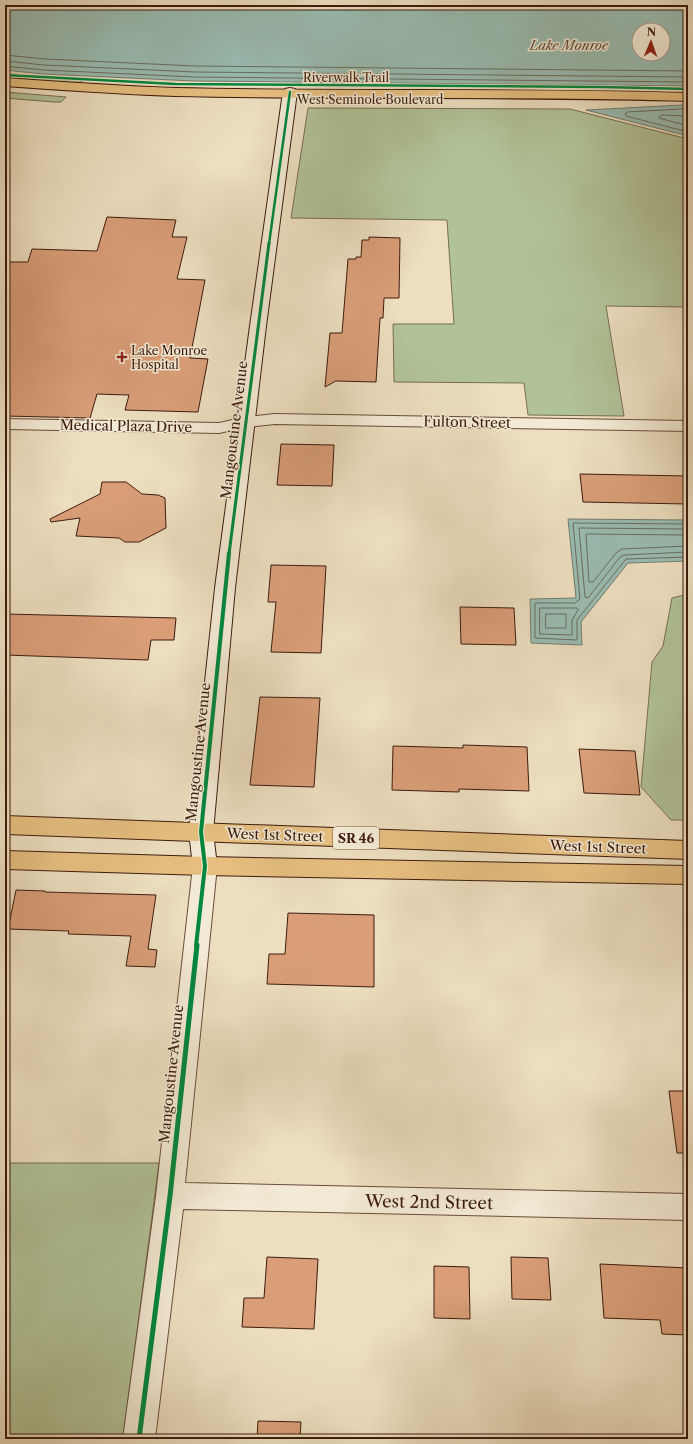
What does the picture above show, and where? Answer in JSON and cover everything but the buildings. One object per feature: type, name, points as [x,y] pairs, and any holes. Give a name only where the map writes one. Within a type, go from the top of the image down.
[{"type":"main road","name":"West Seminole Boulevard","points":[[5,82],[117,89],[290,96]]},
{"type":"main road","name":"West Seminole Boulevard","points":[[5,89],[126,97],[688,97]]},
{"type":"main road","name":"West 1st Street","points":[[5,825],[688,850]]},
{"type":"main road","name":"West 1st Street","points":[[5,860],[204,866],[688,876]]},
{"type":"street","name":"Mangoustine Avenue","points":[[139,1439],[170,1196],[204,866],[202,832],[222,606],[259,319],[290,96]]},
{"type":"street","name":"Fulton Street","points":[[246,422],[275,419],[688,426]]},
{"type":"street","name":"Medical Plaza Drive","points":[[5,424],[220,428],[246,422]]},
{"type":"street","name":"West 2nd Street","points":[[170,1196],[688,1207]]},
{"type":"green space","points":[[5,73],[41,77],[85,79],[79,84],[5,78]]},
{"type":"green space","points":[[5,92],[66,97],[61,102],[5,98]]},
{"type":"green space","points":[[308,108],[570,109],[688,139],[688,307],[606,306],[624,416],[528,415],[524,383],[394,382],[393,324],[454,324],[447,220],[291,218]]},
{"type":"green space","points":[[688,594],[688,820],[671,820],[641,787],[652,662],[663,646],[672,598]]},
{"type":"green space","points":[[5,1163],[159,1163],[123,1439],[5,1439]]},
{"type":"water","name":"Lake Monroe","points":[[5,5],[688,5],[688,86],[194,81],[43,74],[5,70]]},
{"type":"water","points":[[682,105],[688,107],[688,136],[586,110]]},
{"type":"water","points":[[568,519],[688,520],[688,561],[628,563],[581,622],[582,645],[531,643],[530,599],[576,598]]},
{"type":"cycle path","name":"Riverwalk Trail","points":[[5,75],[90,81],[261,86],[517,86],[688,89]]},
{"type":"cycle path","points":[[139,1439],[170,1196],[205,866],[201,832],[225,588],[258,326],[290,92]]},
{"type":"place","name":"Lake Monroe Hospital","points":[[122,357]]}]
